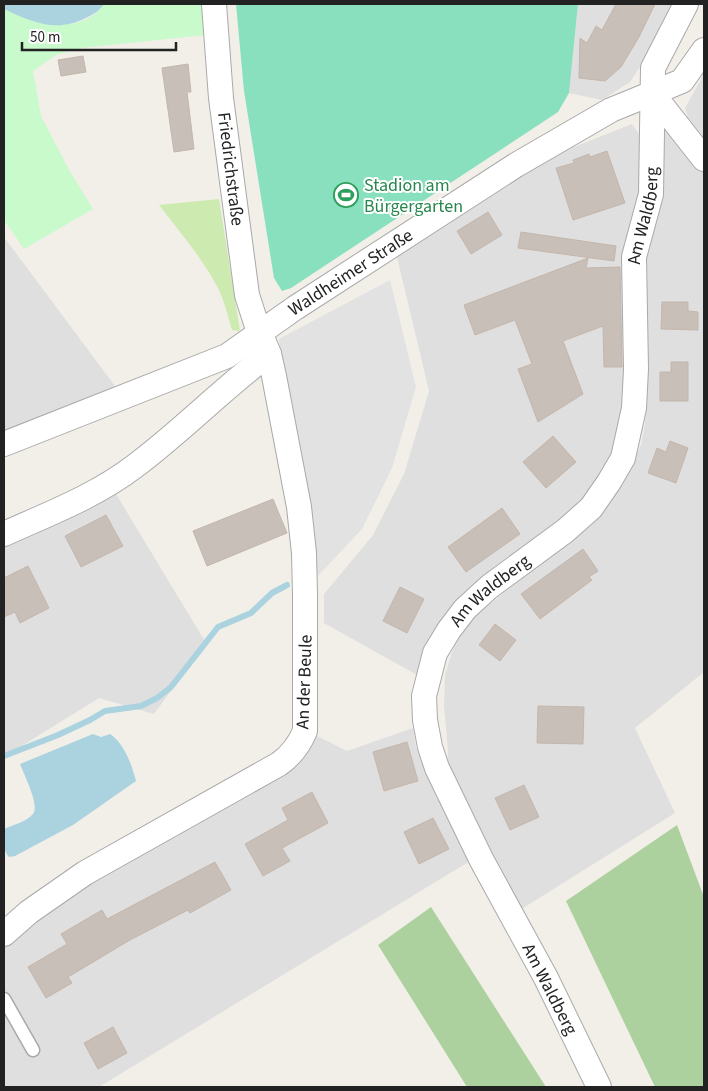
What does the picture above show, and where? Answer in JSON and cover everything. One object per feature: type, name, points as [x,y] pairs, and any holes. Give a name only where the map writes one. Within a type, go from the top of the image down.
[{"type":"street","name":"Friedrichstraße","points":[[214,4],[221,98],[247,294],[260,331]]},
{"type":"street","points":[[686,4],[653,68],[652,93],[704,160]]},
{"type":"street","name":"Waldheimer Straße","points":[[4,444],[228,356],[260,331],[516,165],[611,110],[682,81],[704,50]]},
{"type":"street","name":"Am Waldberg","points":[[599,1087],[546,978],[481,859],[437,768],[428,738],[424,696],[435,653],[465,609],[489,587],[565,531],[590,508],[609,482],[623,458],[630,435],[634,408],[636,369],[634,257],[651,194],[652,93]]},
{"type":"street","name":"An der Beule","points":[[4,934],[29,912],[85,873],[279,764],[289,757],[305,731],[304,553],[298,507],[274,376],[260,331]]},
{"type":"street","points":[[4,534],[96,492],[134,467],[186,426],[246,371],[268,354]]},
{"type":"lane","points":[[4,999],[33,1050]]},
{"type":"shaded area","points":[[578,4],[675,4],[648,55],[630,82],[602,100],[569,93]]},
{"type":"shaded area","points":[[704,74],[704,137],[688,117],[685,108]]},
{"type":"shaded area","points":[[632,124],[643,140],[626,405],[604,479],[417,675],[324,623],[324,594],[373,535],[404,474],[429,391],[397,257],[554,155]]},
{"type":"shaded area","points":[[670,126],[704,174],[704,672],[635,728],[675,813],[520,910],[447,768],[448,750],[444,706],[445,675],[459,636],[476,615],[572,539],[598,514],[622,485],[641,445],[645,424],[648,370],[645,243],[658,128]]},
{"type":"shaded area","points":[[4,237],[118,390],[4,436]]},
{"type":"shaded area","points":[[390,280],[416,387],[392,468],[362,529],[315,579],[283,385],[279,339]]},
{"type":"shaded area","points":[[113,489],[206,643],[154,714],[99,698],[4,757],[4,539]]},
{"type":"shaded area","points":[[413,728],[416,747],[423,766],[470,861],[99,1087],[4,1087],[4,942],[311,733],[347,751]]},
{"type":"green space","points":[[104,4],[204,4],[206,35],[81,48],[56,55],[33,71],[41,116],[68,168],[93,209],[24,249],[4,220],[4,9],[29,19],[57,24],[71,24],[83,21],[95,14]]},
{"type":"green space","name":"Stadion am Bürgergarten","points":[[236,4],[578,4],[569,93],[558,112],[291,288],[282,291],[274,278],[244,91]]},
{"type":"green space","points":[[219,199],[240,331],[232,330],[219,290],[206,267],[159,205]]},
{"type":"green space","points":[[677,825],[704,897],[704,1087],[655,1087],[566,901]]},
{"type":"green space","points":[[431,907],[546,1087],[467,1087],[378,945]]},
{"type":"water","points":[[4,4],[104,4],[86,18],[64,25],[54,25],[34,22],[24,18],[4,9]]},
{"type":"water","points":[[93,734],[101,737],[110,734],[115,738],[127,755],[136,781],[73,825],[15,856],[9,857],[4,848],[4,829],[27,819],[35,810],[33,797],[20,764]]},
{"type":"building","points":[[616,4],[655,4],[639,37],[621,67],[605,81],[579,78],[580,38],[587,43],[596,26],[602,30]]},
{"type":"building","points":[[83,56],[86,72],[61,76],[58,60]]},
{"type":"building","points":[[188,64],[191,92],[187,92],[194,149],[174,152],[162,68]]},
{"type":"building","points":[[607,151],[625,203],[573,220],[556,168],[574,163],[573,160],[589,154],[590,157]]},
{"type":"building","points":[[488,212],[502,235],[471,254],[457,231]]},
{"type":"building","points":[[521,232],[616,246],[614,261],[518,248]]},
{"type":"building","points":[[588,258],[586,268],[620,267],[622,367],[604,367],[603,326],[563,341],[583,394],[538,422],[518,369],[532,364],[515,320],[475,335],[464,305]]},
{"type":"building","points":[[662,302],[688,302],[688,311],[698,312],[698,330],[661,329]]},
{"type":"building","points":[[671,362],[688,362],[688,401],[660,401],[660,372],[671,372]]},
{"type":"building","points":[[553,436],[576,462],[546,488],[523,462]]},
{"type":"building","points":[[670,441],[688,448],[676,483],[648,473],[657,448],[666,452]]},
{"type":"building","points":[[273,499],[287,533],[207,566],[193,531]]},
{"type":"building","points":[[502,508],[520,534],[466,572],[448,547]]},
{"type":"building","points":[[106,515],[123,546],[81,567],[65,536]]},
{"type":"building","points":[[583,549],[598,571],[589,577],[592,580],[540,619],[521,594]]},
{"type":"building","points":[[28,566],[49,608],[20,623],[15,612],[4,617],[4,578]]},
{"type":"building","points":[[400,587],[424,599],[407,633],[383,621]]},
{"type":"building","points":[[495,624],[516,640],[500,661],[479,645]]},
{"type":"building","points":[[538,706],[584,707],[583,744],[537,743]]},
{"type":"building","points":[[407,742],[418,781],[384,791],[373,752]]},
{"type":"building","points":[[524,785],[539,817],[510,830],[495,798]]},
{"type":"building","points":[[312,792],[328,823],[282,848],[290,861],[263,876],[245,844],[288,820],[282,808]]},
{"type":"building","points":[[433,818],[449,849],[419,864],[404,832]]},
{"type":"building","points":[[215,862],[231,890],[190,913],[188,910],[130,940],[68,977],[72,983],[46,998],[28,967],[67,944],[61,934],[102,910],[107,919]]},
{"type":"building","points":[[113,1027],[127,1053],[98,1069],[84,1043]]},
{"type":"waterway","points":[[4,756],[58,735],[105,711],[141,706],[157,698],[171,687],[218,627],[251,613],[272,593],[287,585]]},
{"type":"place","name":"Stadion am Bürgergarten","points":[[346,195]]}]
